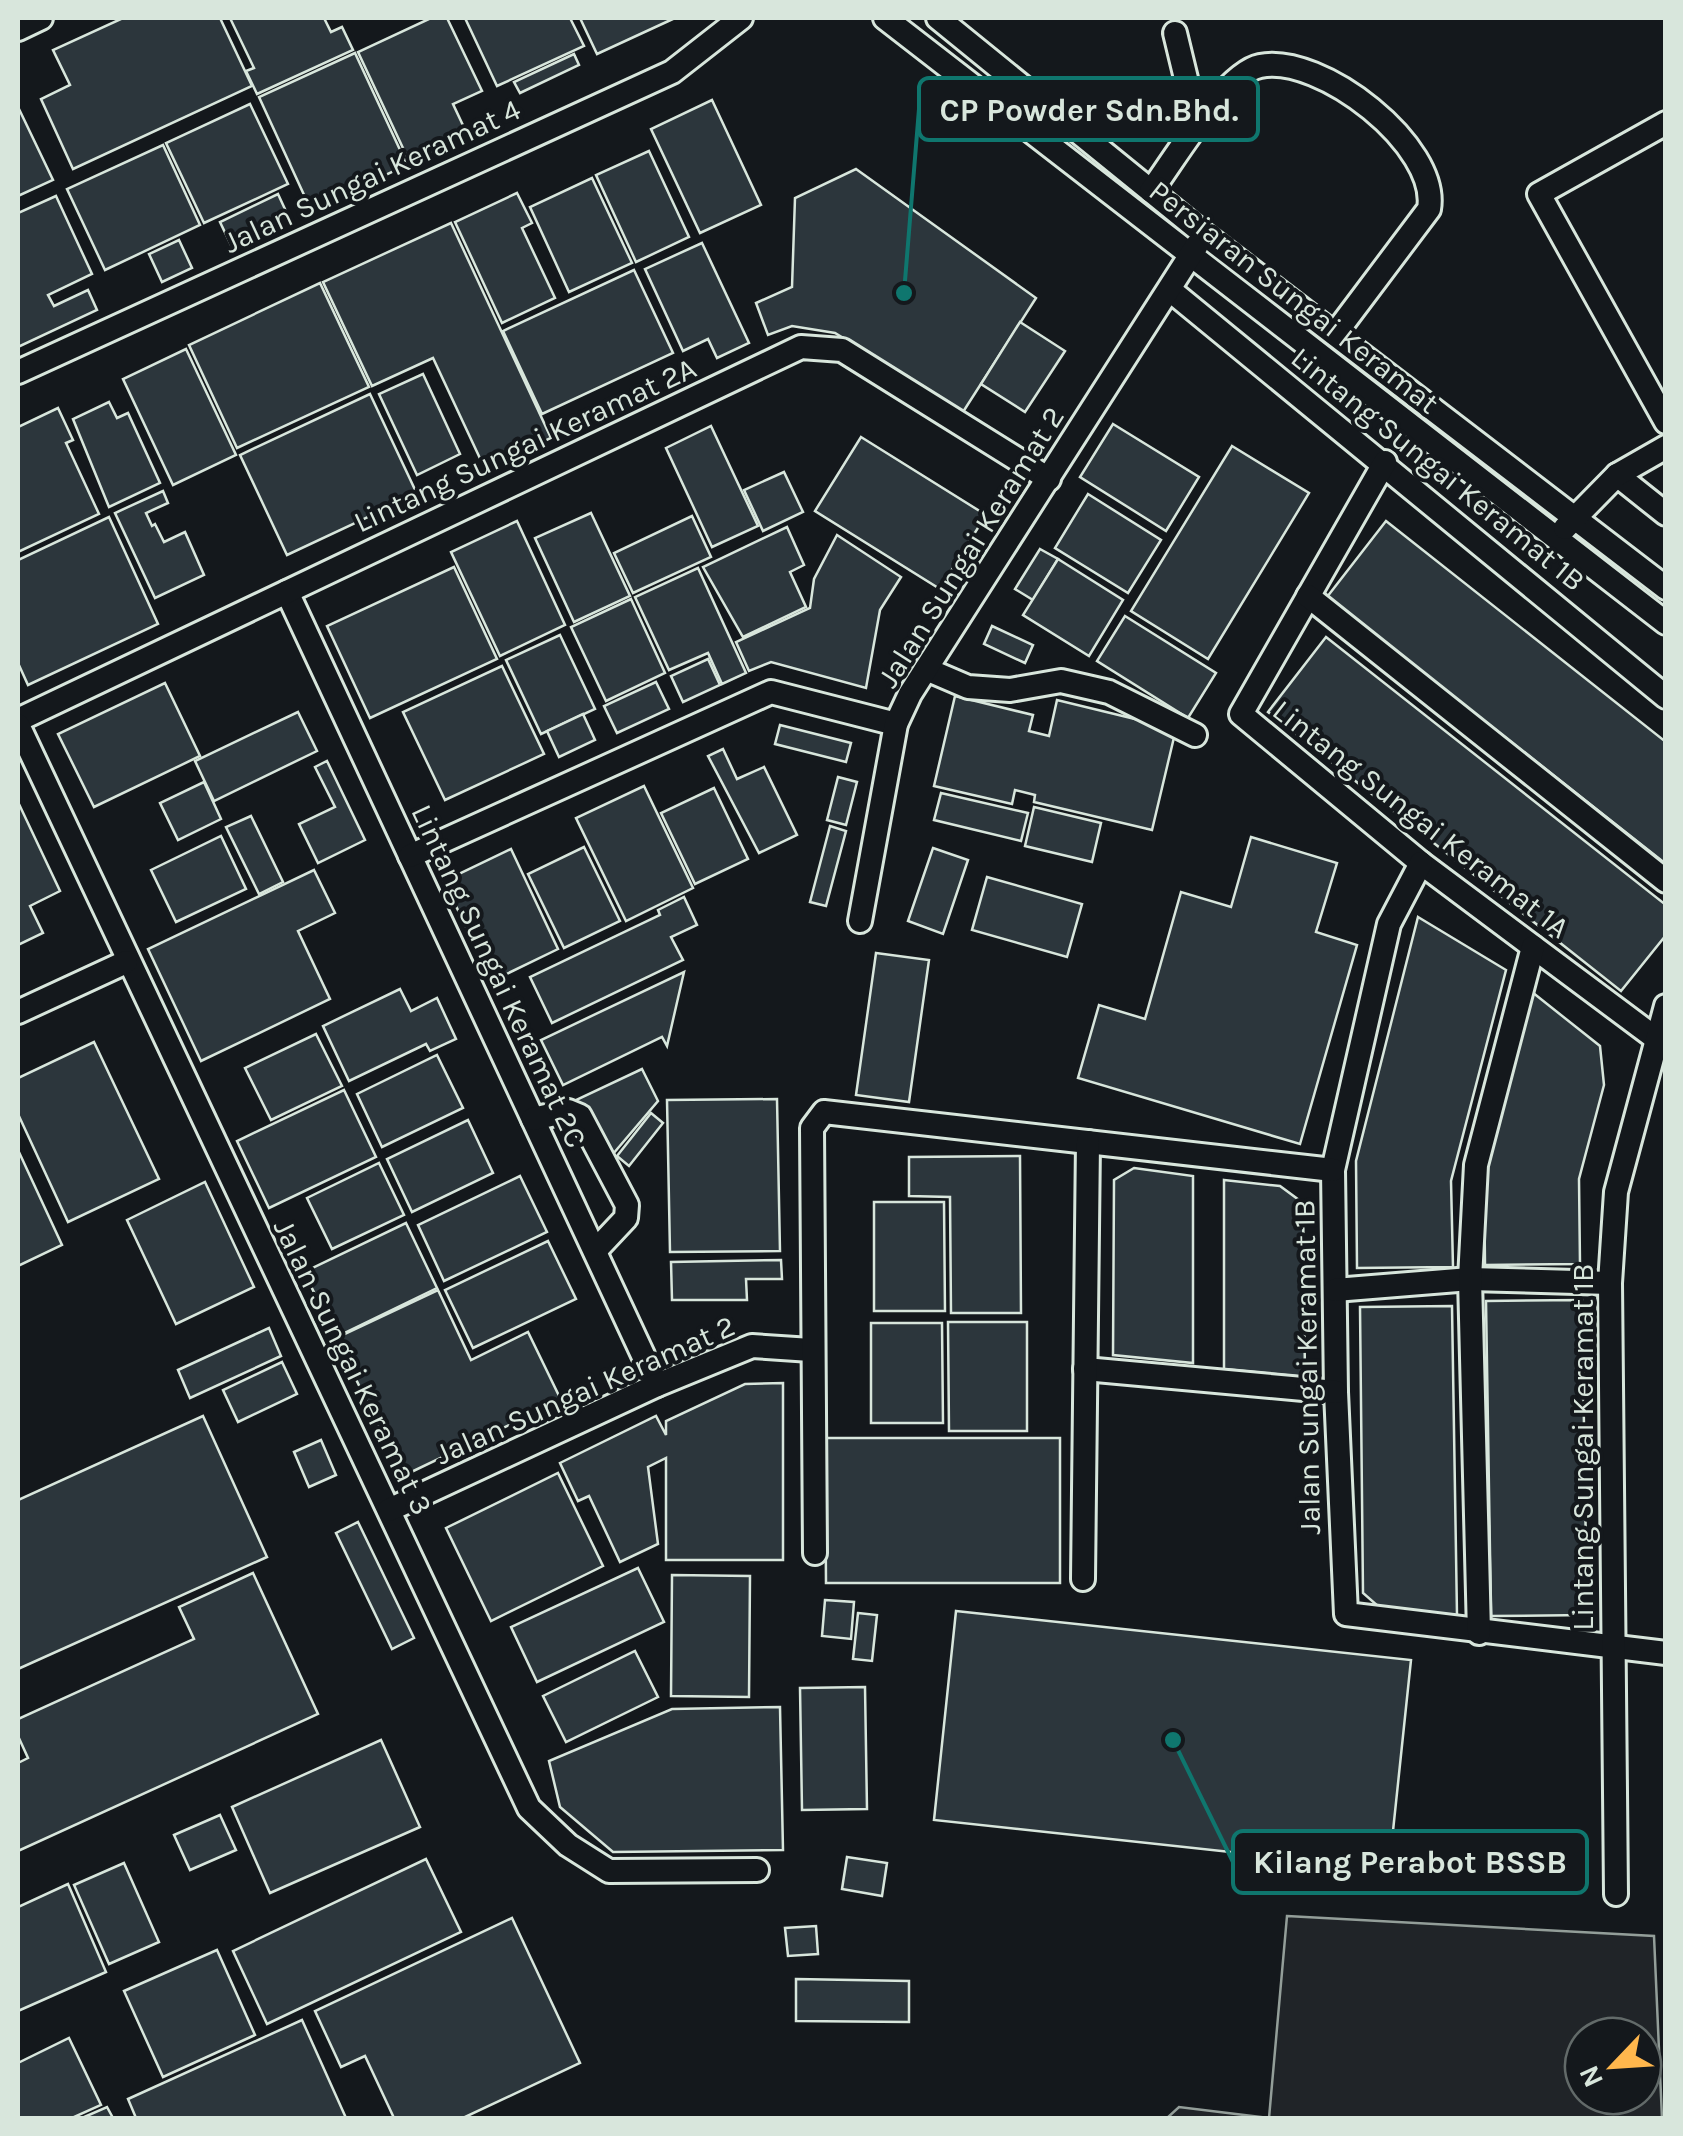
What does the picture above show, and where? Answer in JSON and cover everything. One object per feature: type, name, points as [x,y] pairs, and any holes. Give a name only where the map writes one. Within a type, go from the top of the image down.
[{"type":"street","points":[[18,29],[41,18]]},
{"type":"street","name":"Jalan Sungai Keramat 4","points":[[18,372],[672,72],[741,18]]},
{"type":"street","name":"Persiaran Sungai Keramat","points":[[885,18],[1666,623]]},
{"type":"street","points":[[909,18],[955,72]]},
{"type":"street","name":"Persiaran Sungai Keramat","points":[[938,18],[1204,234],[1666,588]]},
{"type":"street","points":[[962,18],[1028,90]]},
{"type":"street","points":[[1174,33],[1198,128]]},
{"type":"street","points":[[1151,191],[1234,79],[1258,66],[1292,65],[1332,84],[1362,105],[1408,144],[1422,161],[1432,190],[1429,208],[1335,334]]},
{"type":"street","points":[[1664,414],[1540,194],[1666,123]]},
{"type":"street","name":"Jalan Sungai Keramat 2","points":[[860,922],[896,724],[926,669],[1204,234]]},
{"type":"street","name":"Lintang Sungai Keramat 1B","points":[[1170,290],[1385,462],[1666,697]]},
{"type":"street","name":"Lintang Sungai Keramat 2A","points":[[18,722],[801,346],[842,350],[1049,479]]},
{"type":"street","points":[[1557,539],[1572,517],[1617,475],[1666,447]]},
{"type":"street","name":"Lintang Sungai Keramat 1A","points":[[1385,462],[1240,714],[1421,863],[1654,1037]]},
{"type":"street","points":[[1617,475],[1666,514]]},
{"type":"street","name":"Lintang Sungai Keramat 2C","points":[[287,592],[657,1385]]},
{"type":"street","points":[[1308,596],[1666,881]]},
{"type":"street","points":[[926,669],[968,687],[1010,690],[1061,681],[1109,692],[1195,736]]},
{"type":"street","points":[[410,856],[772,692],[896,724]]},
{"type":"street","name":"Jalan Sungai Keramat 3","points":[[18,722],[126,962],[529,1808],[568,1846],[609,1871],[757,1870]]},
{"type":"street","name":"Jalan Sungai Keramat 1B","points":[[1421,863],[1388,924],[1333,1170],[1336,1392],[1346,1614],[1666,1653]]},
{"type":"street","points":[[1479,1632],[1470,1279],[1476,1165],[1533,947]]},
{"type":"street","points":[[18,1012],[126,962]]},
{"type":"street","name":"Lintang Sungai Keramat 1B","points":[[1616,1894],[1610,1282],[1616,1192],[1654,1037],[1666,1006]]},
{"type":"street","points":[[533,1118],[568,1111],[580,1116],[627,1204],[626,1218],[594,1251]]},
{"type":"street","points":[[816,1553],[811,1350],[812,1128],[816,1117],[824,1112],[1333,1170]]},
{"type":"street","points":[[1083,1579],[1088,1142]]},
{"type":"street","points":[[1334,1290],[1470,1279],[1610,1282]]},
{"type":"street","name":"Jalan Sungai Keramat 2","points":[[388,1510],[657,1385],[752,1346],[811,1350]]},
{"type":"street","points":[[1085,1369],[1336,1392]]},
{"type":"shaded area","points":[[1287,1916],[1654,1936],[1658,2016],[1563,2016],[1563,2116],[1662,2116],[1269,2118]]},
{"type":"shaded area","points":[[1179,2107],[1269,2118],[1167,2118]]},
{"type":"building","points":[[123,18],[220,18],[252,86],[73,169],[41,99],[70,85],[53,50]]},
{"type":"building","points":[[230,18],[324,18],[331,32],[342,27],[353,50],[257,94],[246,71],[254,68]]},
{"type":"building","points":[[431,18],[447,18],[482,91],[453,104],[468,136],[410,163],[358,52]]},
{"type":"building","points":[[465,18],[570,18],[584,46],[497,86]]},
{"type":"building","points":[[580,18],[675,18],[597,54]]},
{"type":"building","points":[[355,53],[407,165],[311,210],[259,97]]},
{"type":"building","points":[[574,54],[579,65],[520,93],[514,82]]},
{"type":"building","points":[[712,100],[761,205],[700,233],[651,129]]},
{"type":"building","points":[[250,104],[288,184],[204,223],[166,143]]},
{"type":"building","points":[[18,110],[53,180],[18,196]]},
{"type":"building","points":[[163,145],[200,225],[105,270],[67,189]]},
{"type":"building","points":[[649,151],[689,237],[636,262],[596,175]]},
{"type":"building","points":[[856,169],[1036,298],[963,412],[835,333],[792,326],[768,335],[756,303],[792,287],[795,198]]},
{"type":"building","points":[[592,178],[632,263],[569,292],[530,207]]},
{"type":"building","points":[[517,193],[532,223],[522,228],[555,298],[502,323],[455,222]]},
{"type":"building","points":[[278,194],[290,220],[232,247],[220,222]]},
{"type":"building","points":[[56,196],[92,274],[48,295],[54,306],[88,290],[97,310],[18,347],[18,213]]},
{"type":"building","points":[[451,223],[551,438],[485,469],[433,358],[372,386],[323,282]]},
{"type":"building","points":[[179,240],[192,268],[162,282],[149,254]]},
{"type":"building","points":[[702,243],[749,343],[717,358],[708,339],[683,351],[645,269]]},
{"type":"building","points":[[634,270],[673,353],[542,414],[503,331]]},
{"type":"building","points":[[320,283],[369,387],[237,448],[189,345]]},
{"type":"building","points":[[1020,322],[1065,351],[1025,412],[981,384]]},
{"type":"building","points":[[186,349],[236,455],[173,485],[123,379]]},
{"type":"building","points":[[423,374],[460,454],[417,475],[379,394]]},
{"type":"building","points":[[370,394],[417,494],[287,555],[240,455]]},
{"type":"building","points":[[109,402],[117,418],[128,413],[160,483],[109,507],[73,419]]},
{"type":"building","points":[[58,408],[73,440],[66,443],[99,514],[18,552],[18,427]]},
{"type":"building","points":[[1113,424],[1199,477],[1166,531],[1080,477]]},
{"type":"building","points":[[711,426],[758,526],[712,547],[666,448]]},
{"type":"building","points":[[861,437],[986,515],[940,589],[815,511]]},
{"type":"building","points":[[1232,446],[1309,493],[1208,659],[1131,611]]},
{"type":"building","points":[[784,472],[803,512],[763,531],[744,490]]},
{"type":"building","points":[[163,491],[168,503],[146,513],[152,526],[155,524],[164,542],[185,532],[204,575],[155,598],[115,513]]},
{"type":"building","points":[[1088,494],[1161,540],[1128,593],[1055,548]]},
{"type":"building","points":[[591,513],[630,596],[574,622],[535,538]]},
{"type":"building","points":[[692,516],[711,557],[633,593],[614,553]]},
{"type":"building","points":[[109,517],[158,624],[28,685],[18,663],[18,560]]},
{"type":"building","points":[[517,521],[565,625],[500,656],[451,552]]},
{"type":"building","points":[[1386,521],[1666,742],[1666,864],[1327,597]]},
{"type":"building","points":[[787,527],[804,565],[790,572],[806,607],[743,637],[703,567]]},
{"type":"building","points":[[837,535],[901,577],[880,610],[866,688],[771,662],[749,671],[736,642],[810,608],[814,579]]},
{"type":"building","points":[[1040,549],[1058,559],[1033,600],[1015,589]]},
{"type":"building","points":[[1058,559],[1123,600],[1089,656],[1023,615]]},
{"type":"building","points":[[454,567],[497,659],[370,718],[327,626]]},
{"type":"building","points":[[698,568],[746,673],[722,684],[708,653],[669,670],[635,597]]},
{"type":"building","points":[[631,599],[665,673],[606,701],[571,627]]},
{"type":"building","points":[[1125,616],[1216,673],[1188,718],[1097,661]]},
{"type":"building","points":[[992,626],[1033,645],[1025,663],[984,644]]},
{"type":"building","points":[[560,635],[595,709],[541,734],[506,660]]},
{"type":"building","points":[[1326,637],[1666,905],[1666,935],[1621,991],[1268,712]]},
{"type":"building","points":[[708,659],[720,685],[683,702],[671,676]]},
{"type":"building","points":[[502,666],[544,754],[445,800],[403,712]]},
{"type":"building","points":[[656,682],[669,709],[617,733],[604,706]]},
{"type":"building","points":[[165,683],[200,756],[94,807],[58,734]]},
{"type":"building","points":[[955,696],[1033,715],[1029,731],[1049,736],[1057,700],[1176,729],[1152,830],[1034,802],[1035,795],[1015,790],[1012,804],[934,786]]},
{"type":"building","points":[[298,712],[317,751],[214,801],[195,761]]},
{"type":"building","points":[[583,714],[595,740],[559,757],[547,731]]},
{"type":"building","points":[[780,725],[851,743],[846,762],[775,744]]},
{"type":"building","points":[[723,749],[737,779],[764,767],[797,835],[759,853],[708,756]]},
{"type":"building","points":[[327,761],[365,840],[318,863],[299,824],[335,807],[315,767]]},
{"type":"building","points":[[838,777],[857,782],[846,825],[827,820]]},
{"type":"building","points":[[204,782],[221,819],[178,840],[160,803]]},
{"type":"building","points":[[644,786],[693,888],[626,921],[576,818]]},
{"type":"building","points":[[714,788],[748,859],[695,884],[661,813]]},
{"type":"building","points":[[941,793],[1028,813],[1021,841],[934,820]]},
{"type":"building","points":[[18,802],[60,891],[30,906],[43,933],[18,945]]},
{"type":"building","points":[[1034,807],[1101,823],[1092,862],[1025,846]]},
{"type":"building","points":[[251,816],[283,882],[259,894],[226,827]]},
{"type":"building","points":[[830,826],[846,831],[826,906],[810,902]]},
{"type":"building","points":[[221,836],[246,889],[176,922],[151,870]]},
{"type":"building","points":[[1251,837],[1337,863],[1316,932],[1357,945],[1300,1144],[1078,1078],[1099,1005],[1145,1019],[1181,892],[1231,907]]},
{"type":"building","points":[[584,847],[620,921],[564,948],[528,874]]},
{"type":"building","points":[[933,848],[968,860],[943,934],[908,921]]},
{"type":"building","points":[[511,849],[558,949],[492,981],[444,881]]},
{"type":"building","points":[[314,870],[335,913],[298,931],[330,999],[201,1061],[148,949]]},
{"type":"building","points":[[987,877],[1082,904],[1067,957],[972,930]]},
{"type":"building","points":[[684,897],[697,925],[671,937],[683,960],[552,1023],[530,977],[660,915],[658,910]]},
{"type":"building","points":[[1418,917],[1506,970],[1451,1181],[1453,1267],[1357,1268],[1356,1161]]},
{"type":"building","points":[[876,953],[929,960],[909,1102],[856,1095]]},
{"type":"building","points":[[684,972],[667,1046],[662,1037],[563,1085],[541,1040]]},
{"type":"building","points":[[400,989],[411,1011],[437,998],[456,1039],[430,1051],[426,1044],[349,1081],[323,1026]]},
{"type":"building","points":[[1532,992],[1600,1046],[1604,1085],[1579,1179],[1580,1264],[1485,1265],[1484,1176]]},
{"type":"building","points":[[316,1034],[342,1086],[271,1120],[245,1068]]},
{"type":"building","points":[[94,1042],[159,1179],[68,1222],[18,1114],[18,1078]]},
{"type":"building","points":[[437,1055],[463,1108],[382,1147],[357,1094]]},
{"type":"building","points":[[642,1069],[658,1101],[607,1161],[576,1100]]},
{"type":"building","points":[[344,1090],[376,1157],[269,1208],[237,1141]]},
{"type":"building","points":[[777,1099],[780,1251],[670,1252],[667,1100]]},
{"type":"building","points":[[651,1113],[663,1123],[629,1166],[617,1156]]},
{"type":"building","points":[[468,1120],[493,1173],[412,1212],[387,1159]]},
{"type":"building","points":[[18,1150],[62,1245],[18,1266]]},
{"type":"building","points":[[1020,1156],[1021,1313],[951,1313],[950,1197],[909,1196],[909,1157]]},
{"type":"building","points":[[379,1163],[404,1215],[332,1249],[307,1198]]},
{"type":"building","points":[[1134,1168],[1193,1176],[1193,1363],[1113,1355],[1114,1180]]},
{"type":"building","points":[[520,1176],[547,1232],[444,1281],[418,1225]]},
{"type":"building","points":[[1224,1180],[1280,1186],[1303,1203],[1305,1377],[1224,1369]]},
{"type":"building","points":[[205,1182],[254,1287],[176,1324],[127,1220]]},
{"type":"building","points":[[874,1202],[944,1202],[945,1311],[874,1311]]},
{"type":"building","points":[[406,1223],[437,1288],[336,1337],[304,1272]]},
{"type":"building","points":[[548,1241],[576,1299],[473,1348],[445,1290]]},
{"type":"building","points":[[781,1260],[782,1279],[746,1279],[747,1300],[672,1300],[671,1262]]},
{"type":"building","points":[[438,1290],[471,1360],[528,1332],[561,1400],[403,1476],[336,1338]]},
{"type":"building","points":[[1582,1300],[1587,1615],[1491,1616],[1486,1301]]},
{"type":"building","points":[[1452,1306],[1457,1615],[1387,1614],[1363,1593],[1360,1307]]},
{"type":"building","points":[[948,1322],[1027,1322],[1027,1431],[949,1431]]},
{"type":"building","points":[[871,1323],[942,1323],[943,1423],[871,1423]]},
{"type":"building","points":[[269,1328],[281,1356],[190,1398],[178,1370]]},
{"type":"building","points":[[282,1362],[297,1394],[238,1422],[223,1390]]},
{"type":"building","points":[[783,1383],[783,1560],[666,1560],[666,1458],[648,1467],[658,1544],[620,1562],[589,1496],[578,1501],[560,1463],[656,1416],[666,1435],[666,1421],[745,1384]]},
{"type":"building","points":[[203,1416],[267,1557],[18,1669],[18,1500]]},
{"type":"building","points":[[825,1438],[1060,1438],[1060,1583],[826,1583]]},
{"type":"building","points":[[321,1440],[336,1475],[309,1487],[294,1452]]},
{"type":"building","points":[[558,1473],[603,1566],[491,1621],[446,1528]]},
{"type":"building","points":[[358,1522],[414,1638],[392,1649],[336,1533]]},
{"type":"building","points":[[638,1568],[664,1622],[537,1682],[511,1627]]},
{"type":"building","points":[[253,1573],[318,1714],[18,1851],[18,1763],[28,1758],[18,1736],[18,1719],[194,1639],[179,1607]]},
{"type":"building","points":[[672,1575],[750,1576],[749,1697],[671,1696]]},
{"type":"building","points":[[825,1600],[854,1602],[851,1639],[822,1636]]},
{"type":"building","points":[[956,1611],[1411,1660],[1389,1869],[934,1820]]},
{"type":"building","points":[[858,1613],[877,1615],[872,1661],[853,1659]]},
{"type":"building","points":[[635,1651],[658,1697],[566,1742],[543,1696]]},
{"type":"building","points":[[865,1687],[867,1809],[802,1810],[800,1688]]},
{"type":"building","points":[[780,1707],[783,1850],[613,1852],[560,1807],[549,1761],[672,1709]]},
{"type":"building","points":[[381,1740],[420,1827],[270,1893],[232,1807]]},
{"type":"building","points":[[220,1815],[236,1850],[190,1870],[174,1835]]},
{"type":"building","points":[[847,1857],[887,1863],[882,1896],[842,1889]]},
{"type":"building","points":[[426,1859],[461,1932],[267,2024],[233,1951]]},
{"type":"building","points":[[124,1863],[159,1942],[109,1964],[74,1885]]},
{"type":"building","points":[[68,1884],[106,1972],[18,2011],[18,1907]]},
{"type":"building","points":[[512,1918],[580,2063],[463,2118],[394,2118],[365,2056],[341,2067],[315,2011]]},
{"type":"building","points":[[816,1926],[818,1954],[788,1956],[785,1928]]},
{"type":"building","points":[[217,1950],[255,2035],[163,2077],[124,1991]]},
{"type":"building","points":[[796,1979],[909,1981],[909,2022],[796,2021]]},
{"type":"building","points":[[302,2020],[346,2118],[136,2118],[128,2099]]},
{"type":"building","points":[[69,2038],[101,2105],[72,2118],[18,2118],[18,2063]]},
{"type":"building","points":[[107,2107],[113,2118],[82,2118]]},
{"type":"place","name":"CP Powder Sdn.Bhd.","points":[[904,293]]},
{"type":"place","name":"Kilang Perabot BSSB","points":[[1173,1740]]}]
